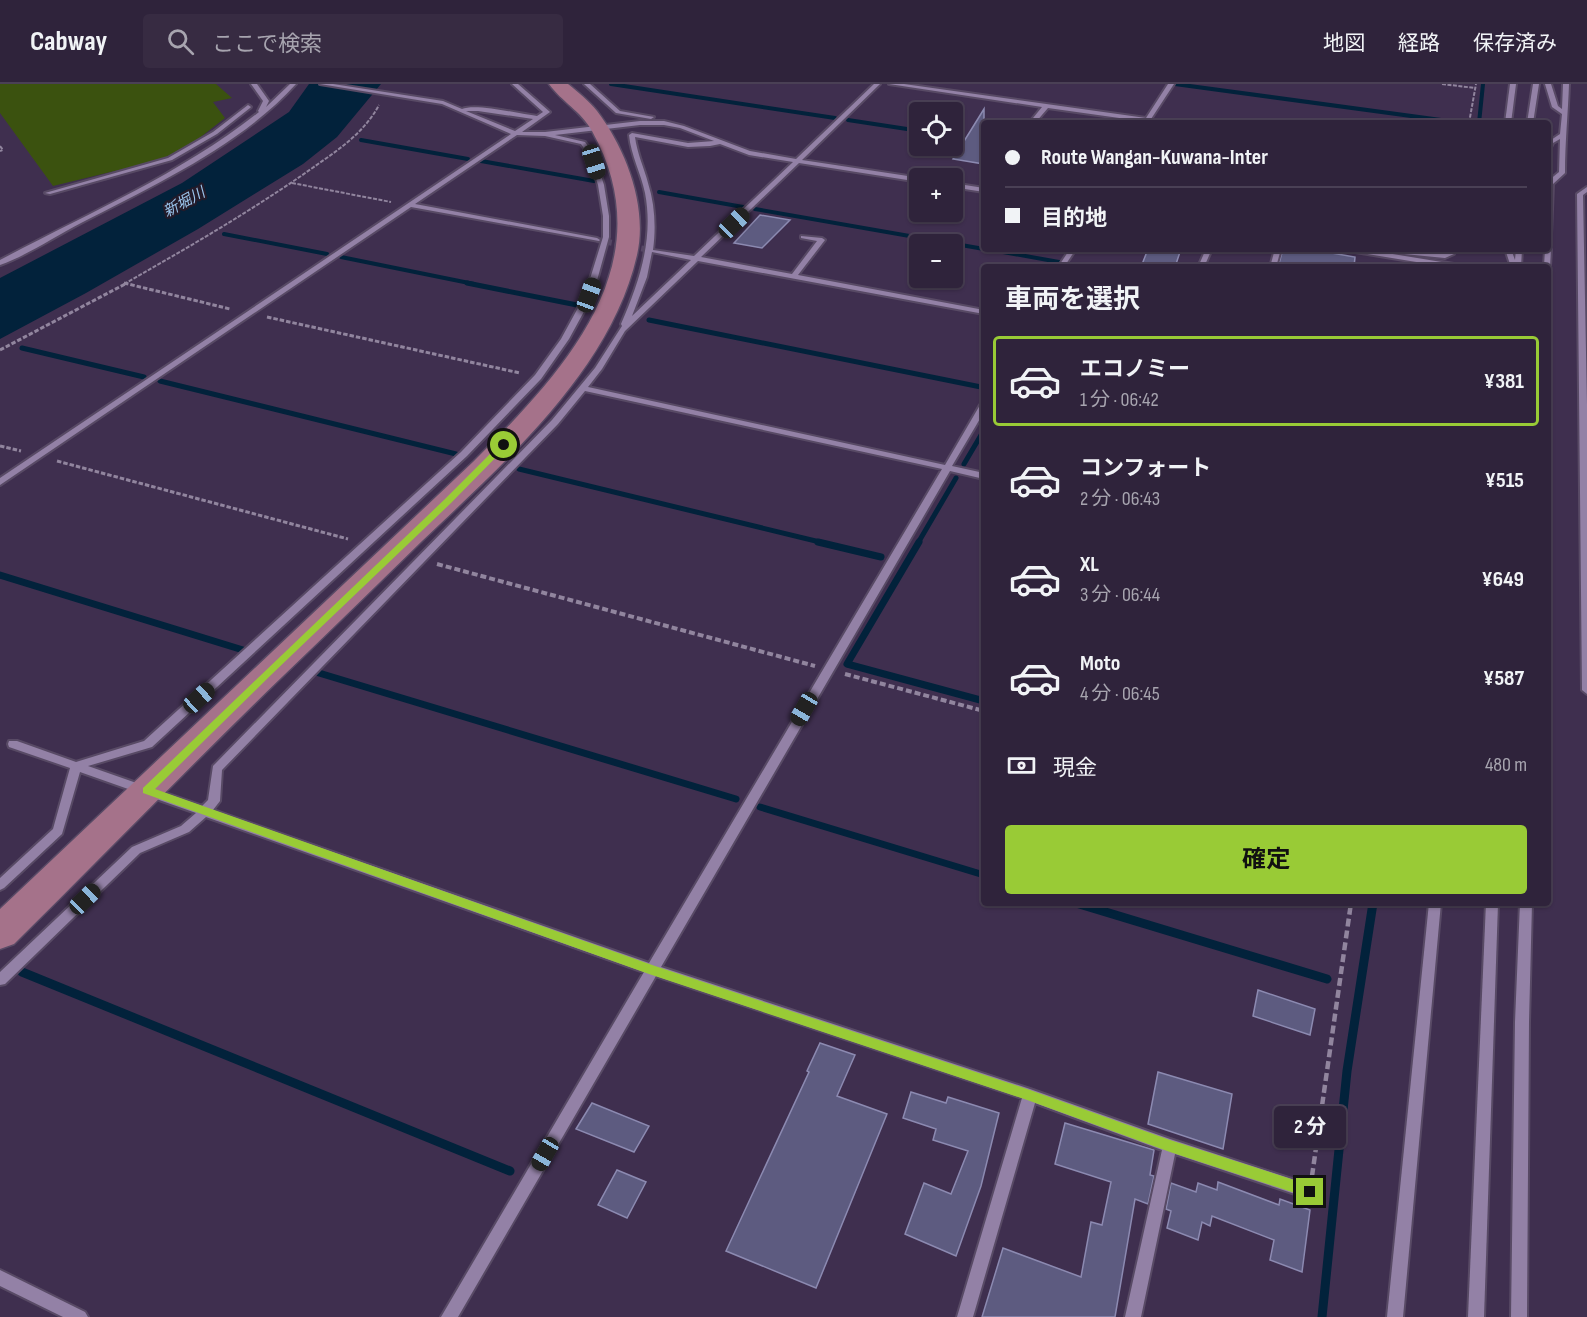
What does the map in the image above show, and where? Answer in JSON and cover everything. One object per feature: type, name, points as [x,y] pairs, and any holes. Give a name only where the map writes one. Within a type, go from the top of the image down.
[{"type":"main road","points":[[542,84],[578,117],[599,128]]},
{"type":"main road","points":[[0,933],[456,494],[528,419],[588,345],[617,285],[630,236],[630,216],[623,184],[599,128],[591,115],[558,84]]},
{"type":"street","points":[[254,84],[266,101],[261,111]]},
{"type":"street","points":[[0,263],[232,137],[273,105],[293,84]]},
{"type":"street","points":[[323,84],[443,103],[462,109],[514,133],[544,134],[640,123],[664,123],[694,131],[749,153],[909,178]]},
{"type":"street","points":[[0,482],[547,112],[515,84]]},
{"type":"street","points":[[587,84],[618,112],[683,121],[692,124],[694,131]]},
{"type":"street","points":[[622,330],[877,84]]},
{"type":"street","points":[[892,84],[1144,120]]},
{"type":"street","points":[[1151,120],[1171,84]]},
{"type":"street","points":[[1508,120],[1513,84]]},
{"type":"street","points":[[1530,120],[1536,84]]},
{"type":"street","points":[[1548,84],[1555,107],[1566,114]]},
{"type":"street","points":[[1551,182],[1562,173],[1566,84]]},
{"type":"street","points":[[48,192],[170,159],[215,133],[273,105]]},
{"type":"street","points":[[1034,120],[1046,105]]},
{"type":"street","points":[[215,133],[248,107]]},
{"type":"street","points":[[462,109],[478,109],[537,118]]},
{"type":"street","points":[[76,766],[148,744],[464,454],[538,377],[565,339],[589,295],[606,237],[606,216],[601,184],[591,154],[583,143],[544,134]]},
{"type":"street","points":[[0,980],[136,850],[185,829],[205,811],[214,801],[217,769],[548,430],[598,369],[622,330],[643,278],[652,224],[652,207],[643,170],[632,146],[632,135],[696,145],[710,145],[719,142]]},
{"type":"street","points":[[1551,142],[1562,135]]},
{"type":"street","points":[[963,187],[981,190]]},
{"type":"street","points":[[1587,189],[1580,194],[1587,690]]},
{"type":"street","points":[[409,205],[597,240]]},
{"type":"street","points":[[54,235],[61,225],[86,209]]},
{"type":"street","points":[[793,277],[822,240],[803,237]]},
{"type":"street","points":[[655,251],[981,311]]},
{"type":"street","points":[[1368,252],[1442,264]]},
{"type":"street","points":[[1388,255],[1415,252],[1445,256],[1451,254]]},
{"type":"street","points":[[583,388],[981,475]]},
{"type":"street","points":[[449,1317],[981,410]]},
{"type":"street","points":[[13,744],[653,970],[1030,1095],[1170,1146],[1310,1192]]},
{"type":"street","points":[[0,885],[58,831],[76,766]]},
{"type":"street","points":[[1395,1317],[1435,906]]},
{"type":"street","points":[[1476,1317],[1492,906]]},
{"type":"street","points":[[1519,1317],[1526,906]]},
{"type":"street","points":[[965,1317],[1030,1095]]},
{"type":"street","points":[[1133,1317],[1170,1146]]},
{"type":"street","points":[[0,1278],[80,1317]]},
{"type":"path","points":[[1442,84],[1475,88]]},
{"type":"path","points":[[1470,120],[1476,84]]},
{"type":"path","points":[[0,350],[212,233],[291,183],[354,137],[375,114],[385,93]]},
{"type":"path","points":[[0,146],[3,150],[0,151]]},
{"type":"path","points":[[291,183],[409,205]]},
{"type":"path","points":[[123,283],[250,314],[538,377]]},
{"type":"path","points":[[0,446],[366,544]]},
{"type":"path","points":[[421,560],[981,710]]},
{"type":"path","points":[[1310,1192],[1351,906]]},
{"type":"green space","points":[[0,84],[216,84],[232,98],[213,102],[225,118],[193,143],[160,160],[53,186],[0,113]]},
{"type":"water","name":"新堀川","points":[[309,84],[381,84],[337,137],[303,164],[198,229],[0,339],[0,278],[182,183],[289,112]]},
{"type":"building","points":[[984,109],[984,120],[981,120],[981,164],[953,159],[955,156],[963,156],[963,143]]},
{"type":"building","points":[[760,215],[790,220],[762,248],[734,243]]},
{"type":"building","points":[[1147,252],[1180,252],[1176,264],[1142,264]]},
{"type":"building","points":[[1282,252],[1326,252],[1355,257],[1354,264],[1279,264]]},
{"type":"building","points":[[1258,990],[1315,1009],[1310,1035],[1253,1016]]},
{"type":"building","points":[[820,1043],[855,1055],[837,1096],[887,1114],[816,1288],[726,1251],[809,1072],[807,1071]]},
{"type":"building","points":[[1158,1072],[1232,1094],[1223,1149],[1148,1124]]},
{"type":"building","points":[[911,1092],[946,1103],[948,1097],[999,1113],[981,1186],[956,1256],[905,1234],[924,1183],[951,1194],[968,1151],[933,1140],[936,1129],[903,1118]]},
{"type":"building","points":[[592,1103],[649,1126],[634,1152],[576,1129]]},
{"type":"building","points":[[1065,1123],[1154,1150],[1150,1175],[1154,1176],[1148,1204],[1135,1199],[1115,1317],[982,1317],[1003,1248],[1081,1277],[1091,1222],[1102,1225],[1111,1182],[1055,1164]]},
{"type":"building","points":[[617,1170],[646,1182],[627,1218],[598,1205]]},
{"type":"building","points":[[1218,1182],[1279,1205],[1280,1199],[1310,1210],[1302,1272],[1270,1260],[1274,1240],[1212,1216],[1210,1226],[1202,1222],[1198,1240],[1167,1228],[1171,1211],[1166,1209],[1171,1183],[1196,1192],[1198,1183],[1217,1190]]},
{"type":"waterway","points":[[611,84],[835,118]]},
{"type":"waterway","points":[[1175,84],[1441,120]]},
{"type":"waterway","points":[[1479,120],[1483,84]]},
{"type":"waterway","points":[[848,120],[909,129]]},
{"type":"waterway","points":[[361,140],[468,159]]},
{"type":"waterway","points":[[481,161],[594,181]]},
{"type":"waterway","points":[[659,192],[743,207]]},
{"type":"waterway","points":[[755,209],[981,248]]},
{"type":"waterway","points":[[224,234],[327,254]]},
{"type":"waterway","points":[[1003,252],[1059,262]]},
{"type":"waterway","points":[[341,257],[474,284]]},
{"type":"waterway","points":[[467,283],[577,305]]},
{"type":"waterway","points":[[649,320],[981,387]]},
{"type":"waterway","points":[[22,348],[144,377]]},
{"type":"waterway","points":[[160,381],[456,454]]},
{"type":"waterway","points":[[964,464],[981,435]]},
{"type":"waterway","points":[[519,469],[824,543]]},
{"type":"waterway","points":[[918,543],[956,478]]},
{"type":"waterway","points":[[818,542],[881,557]]},
{"type":"waterway","points":[[919,542],[847,664],[981,700]]},
{"type":"waterway","points":[[0,575],[243,650]]},
{"type":"waterway","points":[[319,673],[736,799]]},
{"type":"waterway","points":[[760,807],[981,874]]},
{"type":"waterway","points":[[1086,906],[1327,979]]},
{"type":"waterway","points":[[1322,1317],[1347,1071],[1373,906]]},
{"type":"waterway","points":[[22,972],[510,1171]]},
{"type":"tunnel","points":[[597,240],[655,251]]},
{"type":"route","points":[[504,445],[147,790],[653,970],[1030,1095],[1170,1146],[1310,1192]]}]
